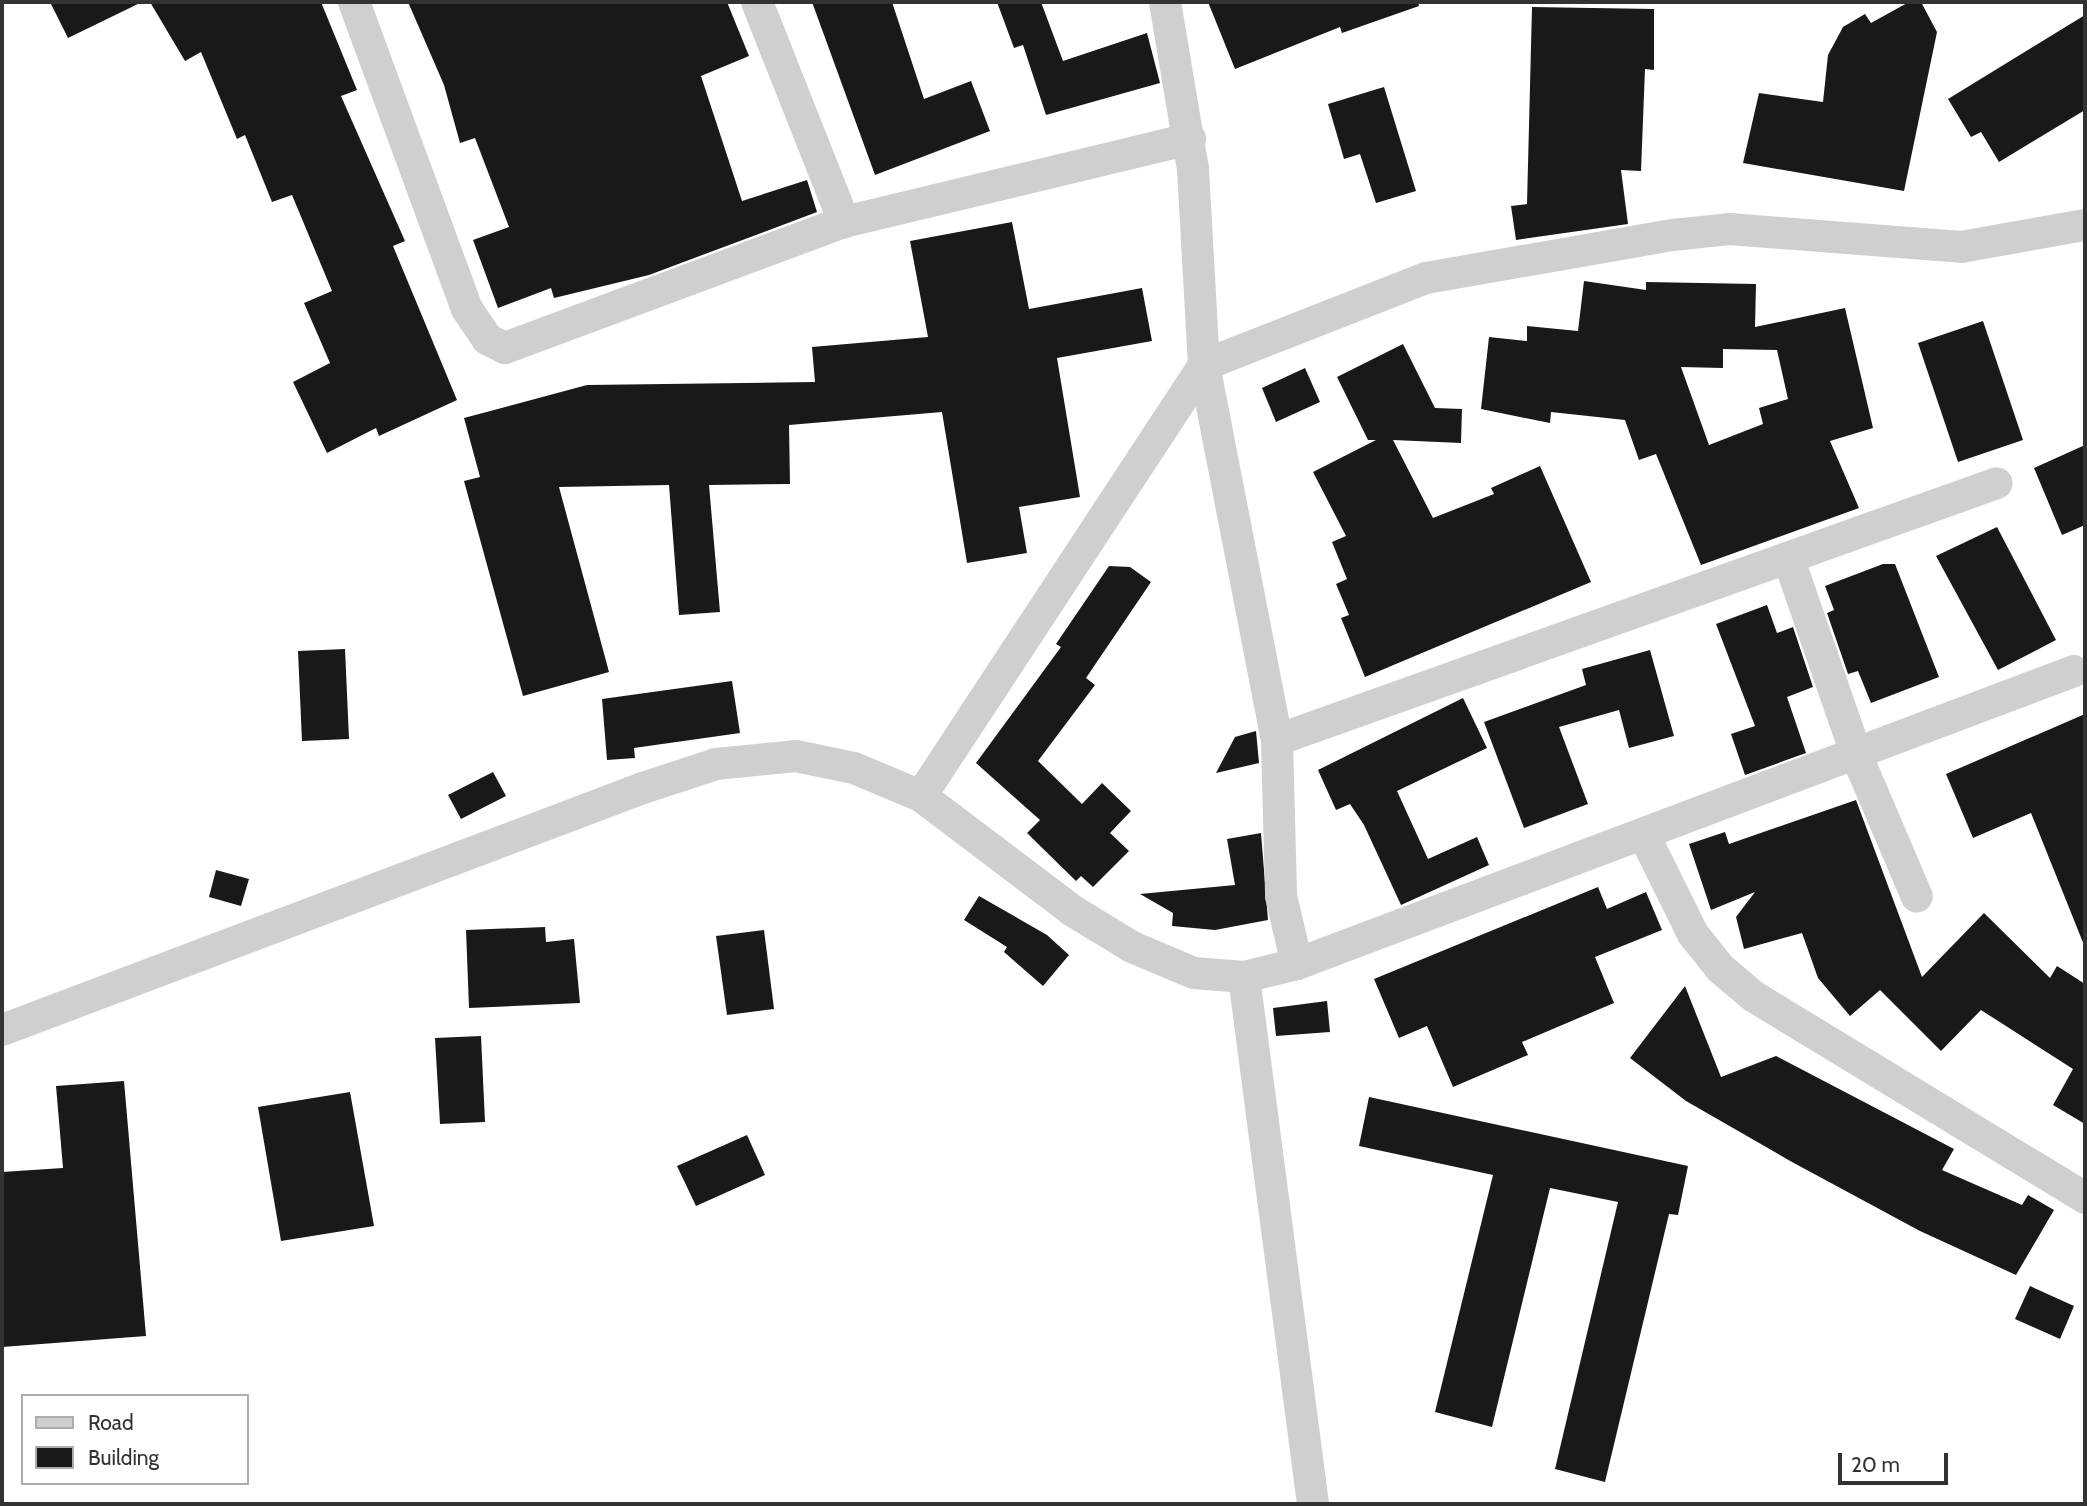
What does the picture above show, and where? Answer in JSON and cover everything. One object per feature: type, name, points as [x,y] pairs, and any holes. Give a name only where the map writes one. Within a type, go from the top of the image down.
[{"type":"street","points":[[354,2],[467,309],[487,339],[505,348],[844,222],[1190,139]]},
{"type":"street","points":[[757,2],[844,222]]},
{"type":"street","points":[[1165,2],[1190,139],[1205,365],[1277,740],[1281,896],[1297,964]]},
{"type":"street","points":[[921,796],[1205,365],[1426,278],[1673,235],[1729,229],[1961,247],[2085,225]]},
{"type":"street","points":[[1277,740],[1789,560],[1997,483]]},
{"type":"street","points":[[1789,560],[1856,754],[1917,897]]},
{"type":"street","points":[[2,1030],[716,764],[796,756],[853,768],[921,796],[1073,911],[1132,947],[1194,973],[1244,977],[1297,964],[2074,671]]},
{"type":"street","points":[[1644,835],[1693,934],[1720,968],[1753,996],[2085,1198]]},
{"type":"street","points":[[1244,977],[1313,1504]]},
{"type":"building","points":[[50,2],[142,2],[68,38]]},
{"type":"building","points":[[150,2],[321,2],[357,90],[341,96],[405,241],[393,246],[457,400],[379,436],[376,428],[327,453],[293,382],[330,363],[304,303],[332,291],[292,195],[272,202],[245,135],[237,139],[201,52],[185,61]]},
{"type":"building","points":[[408,2],[727,2],[749,56],[701,76],[742,201],[807,180],[817,212],[649,275],[554,298],[551,288],[498,308],[473,240],[509,227],[475,138],[460,143],[444,85]]},
{"type":"building","points":[[812,2],[892,2],[924,99],[971,81],[990,131],[875,175]]},
{"type":"building","points":[[997,2],[1041,2],[1063,61],[1147,33],[1160,83],[1046,115],[1023,45],[1014,48]]},
{"type":"building","points":[[1208,2],[1418,2],[1419,6],[1342,33],[1340,27],[1235,69]]},
{"type":"building","points":[[1909,2],[1921,2],[1937,32],[1904,191],[1743,163],[1759,93],[1823,102],[1828,55],[1843,27],[1865,14],[1871,23]]},
{"type":"building","points":[[1532,7],[1654,9],[1654,70],[1645,69],[1641,171],[1621,170],[1628,224],[1516,240],[1511,206],[1527,204]]},
{"type":"building","points":[[2085,15],[2085,110],[1999,162],[1981,132],[1971,137],[1948,99]]},
{"type":"building","points":[[1384,87],[1416,191],[1376,203],[1360,154],[1344,159],[1328,104]]},
{"type":"building","points":[[1012,222],[1029,309],[1142,288],[1152,341],[1057,358],[1080,497],[1019,507],[1027,553],[967,563],[942,412],[789,425],[790,484],[709,485],[720,612],[679,615],[669,485],[559,487],[609,672],[523,696],[464,481],[480,477],[464,418],[587,385],[815,382],[812,347],[928,337],[910,241]]},
{"type":"building","points":[[1584,281],[1646,290],[1646,282],[1756,284],[1755,327],[1845,308],[1873,428],[1830,441],[1859,508],[1701,565],[1656,454],[1639,460],[1625,420],[1551,412],[1550,423],[1481,409],[1489,337],[1527,341],[1527,326],[1578,331]],"holes":[[[1723,349],[1777,350],[1788,399],[1759,408],[1763,424],[1709,445],[1681,367],[1723,368]]]},
{"type":"building","points":[[1983,321],[2023,440],[1958,462],[1918,343]]},
{"type":"building","points":[[1403,344],[1435,408],[1462,409],[1461,443],[1393,440],[1433,518],[1494,494],[1491,488],[1540,466],[1591,582],[1365,677],[1341,618],[1349,615],[1336,584],[1347,579],[1332,542],[1346,536],[1313,472],[1376,440],[1368,440],[1337,377]]},
{"type":"building","points":[[1305,368],[1320,402],[1276,422],[1262,388]]},
{"type":"building","points":[[2085,445],[2085,525],[2062,535],[2034,468]]},
{"type":"building","points":[[1997,527],[2056,640],[1998,670],[1936,556]]},
{"type":"building","points":[[1883,564],[1895,564],[1939,677],[1871,703],[1858,671],[1848,674],[1827,613],[1834,610],[1825,586]]},
{"type":"building","points":[[1109,566],[1130,567],[1151,582],[1086,678],[1095,685],[1038,761],[1082,804],[1102,783],[1131,811],[1110,833],[1129,851],[1093,887],[1081,876],[1076,881],[1027,833],[1040,820],[976,763],[1061,647],[1056,644]]},
{"type":"building","points":[[1767,605],[1777,633],[1793,627],[1813,687],[1787,697],[1806,753],[1745,775],[1731,734],[1755,726],[1716,624]]},
{"type":"building","points":[[345,649],[349,739],[302,741],[298,651]]},
{"type":"building","points":[[1650,650],[1674,736],[1629,748],[1619,710],[1559,727],[1588,804],[1524,828],[1484,722],[1586,685],[1582,669]]},
{"type":"building","points":[[732,681],[740,733],[634,748],[635,758],[607,760],[602,699]]},
{"type":"building","points":[[1463,698],[1487,748],[1397,791],[1428,859],[1477,837],[1489,865],[1401,905],[1364,825],[1350,804],[1336,810],[1318,770]]},
{"type":"building","points":[[2085,714],[2084,945],[2031,813],[1973,838],[1946,774]]},
{"type":"building","points":[[1256,731],[1259,763],[1216,773],[1235,737]]},
{"type":"building","points":[[493,772],[506,796],[461,819],[448,795]]},
{"type":"building","points":[[1856,800],[1922,977],[1984,913],[2050,978],[2057,966],[2085,984],[2085,1124],[2053,1105],[2073,1069],[1981,1010],[1941,1051],[1880,990],[1850,1016],[1818,978],[1802,933],[1744,949],[1736,917],[1755,892],[1711,910],[1689,844],[1725,832],[1729,844]]},
{"type":"building","points":[[1261,833],[1268,920],[1215,930],[1172,926],[1173,913],[1140,894],[1235,885],[1227,839]]},
{"type":"building","points":[[216,870],[249,879],[241,906],[209,897]]},
{"type":"building","points":[[1598,887],[1607,909],[1646,892],[1662,930],[1595,957],[1614,1003],[1522,1042],[1528,1055],[1453,1087],[1427,1026],[1399,1038],[1374,979]]},
{"type":"building","points":[[979,896],[1047,935],[1069,955],[1043,986],[1004,952],[1007,947],[964,920]]},
{"type":"building","points":[[545,927],[546,942],[574,939],[580,1003],[469,1008],[466,930]]},
{"type":"building","points":[[764,930],[774,1009],[727,1015],[716,936]]},
{"type":"building","points":[[1685,986],[1721,1077],[1776,1056],[1954,1149],[1942,1170],[2022,1205],[2028,1195],[2054,1210],[2016,1275],[1920,1231],[1792,1162],[1686,1101],[1630,1058]]},
{"type":"building","points":[[1327,1001],[1330,1032],[1276,1036],[1273,1008]]},
{"type":"building","points":[[481,1036],[485,1122],[440,1124],[435,1038]]},
{"type":"building","points":[[124,1081],[146,1336],[2,1347],[2,1172],[63,1168],[56,1086]]},
{"type":"building","points":[[350,1092],[374,1226],[281,1241],[258,1107]]},
{"type":"building","points":[[1369,1097],[1688,1166],[1678,1215],[1669,1214],[1605,1482],[1555,1469],[1618,1202],[1550,1188],[1492,1427],[1435,1412],[1493,1175],[1359,1146]]},
{"type":"building","points":[[747,1135],[765,1175],[696,1206],[677,1166]]},
{"type":"building","points":[[2030,1286],[2074,1306],[2060,1339],[2015,1319]]}]
